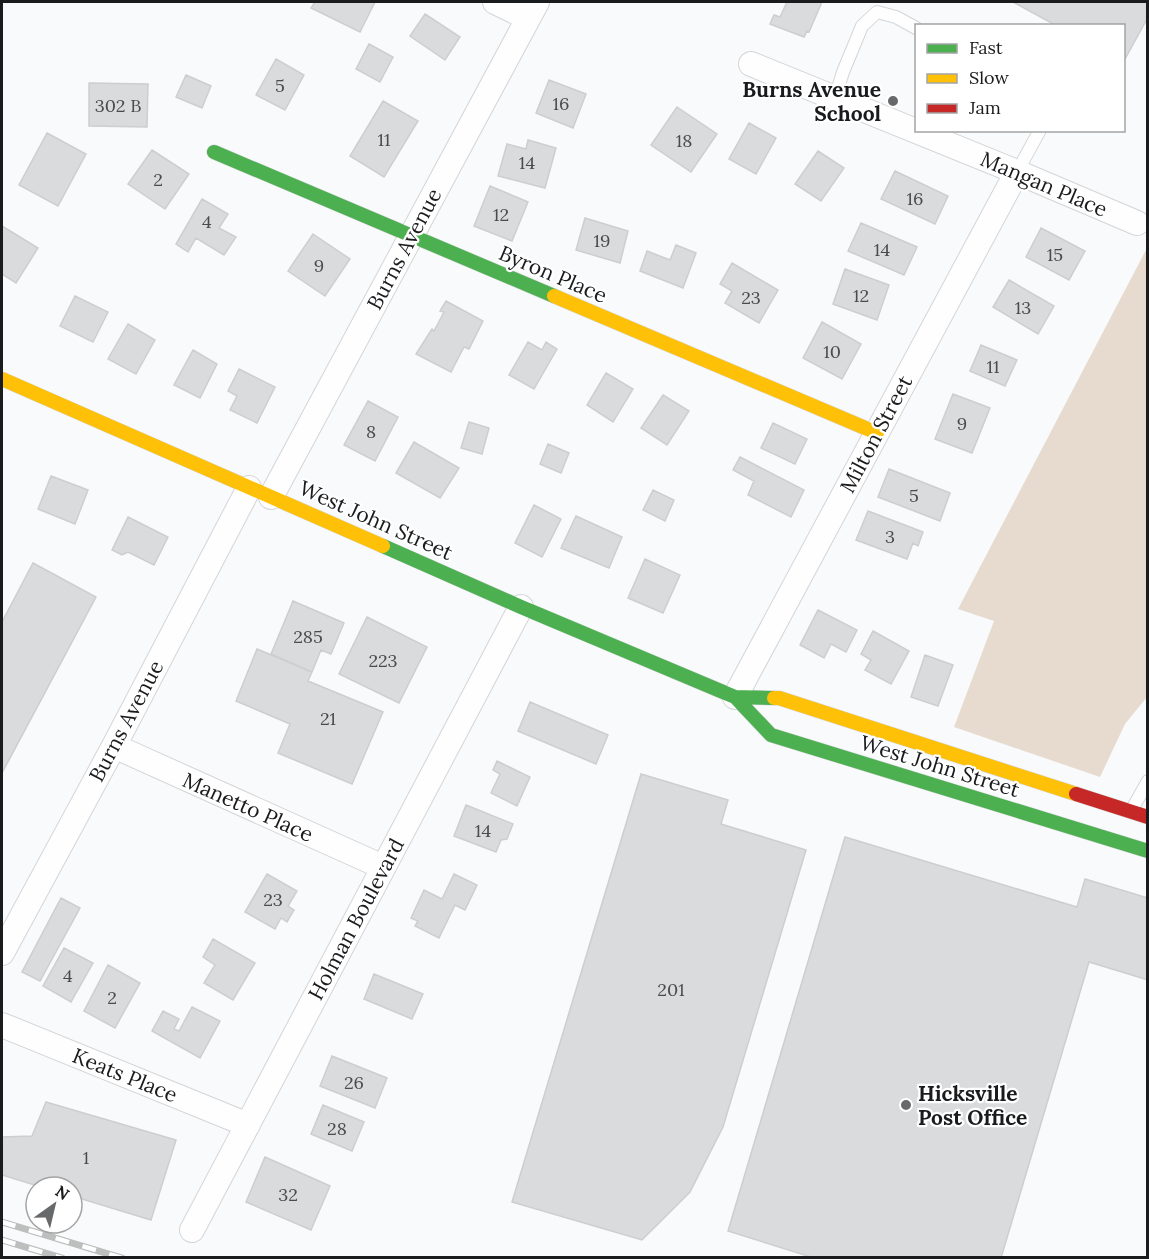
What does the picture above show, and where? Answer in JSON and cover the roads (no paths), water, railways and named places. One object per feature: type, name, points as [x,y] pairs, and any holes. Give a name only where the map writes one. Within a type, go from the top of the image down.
[{"type":"main road","name":"Byron Place","points":[[214,152],[877,433]]},
{"type":"main road","name":"West John Street","points":[[2,379],[521,607],[735,697],[779,698],[933,747],[1125,827],[1148,851]]},
{"type":"main road","name":"West John Street","points":[[735,697],[771,735],[898,775],[1125,827],[1148,817]]},
{"type":"main road","points":[[898,775],[912,760],[933,747]]},
{"type":"street","points":[[495,2],[533,10]]},
{"type":"street","name":"Burns Avenue","points":[[272,497],[533,10]]},
{"type":"street","name":"Mangan Place","points":[[751,64],[915,130]]},
{"type":"street","name":"Mangan Place","points":[[920,132],[1137,223]]},
{"type":"street","name":"Milton Street","points":[[735,697],[1017,171]]},
{"type":"street","name":"Burns Avenue","points":[[2,953],[114,746],[249,488]]},
{"type":"street","name":"Holman Boulevard","points":[[192,1230],[521,607]]},
{"type":"street","name":"Manetto Place","points":[[114,746],[383,867]]},
{"type":"street","name":"Keats Place","points":[[2,1025],[248,1125]]},
{"type":"lane","points":[[835,98],[862,26],[877,12],[896,17],[915,27]]},
{"type":"lane","points":[[1017,171],[1039,132]]},
{"type":"lane","points":[[1125,827],[1148,781]]},
{"type":"railway","points":[[2,1222],[122,1258]]},
{"type":"railway","points":[[2,1240],[62,1258]]},
{"type":"place","name":"Burns Avenue School","points":[[893,101]]},
{"type":"place","name":"Hicksville Post Office","points":[[906,1105]]}]
